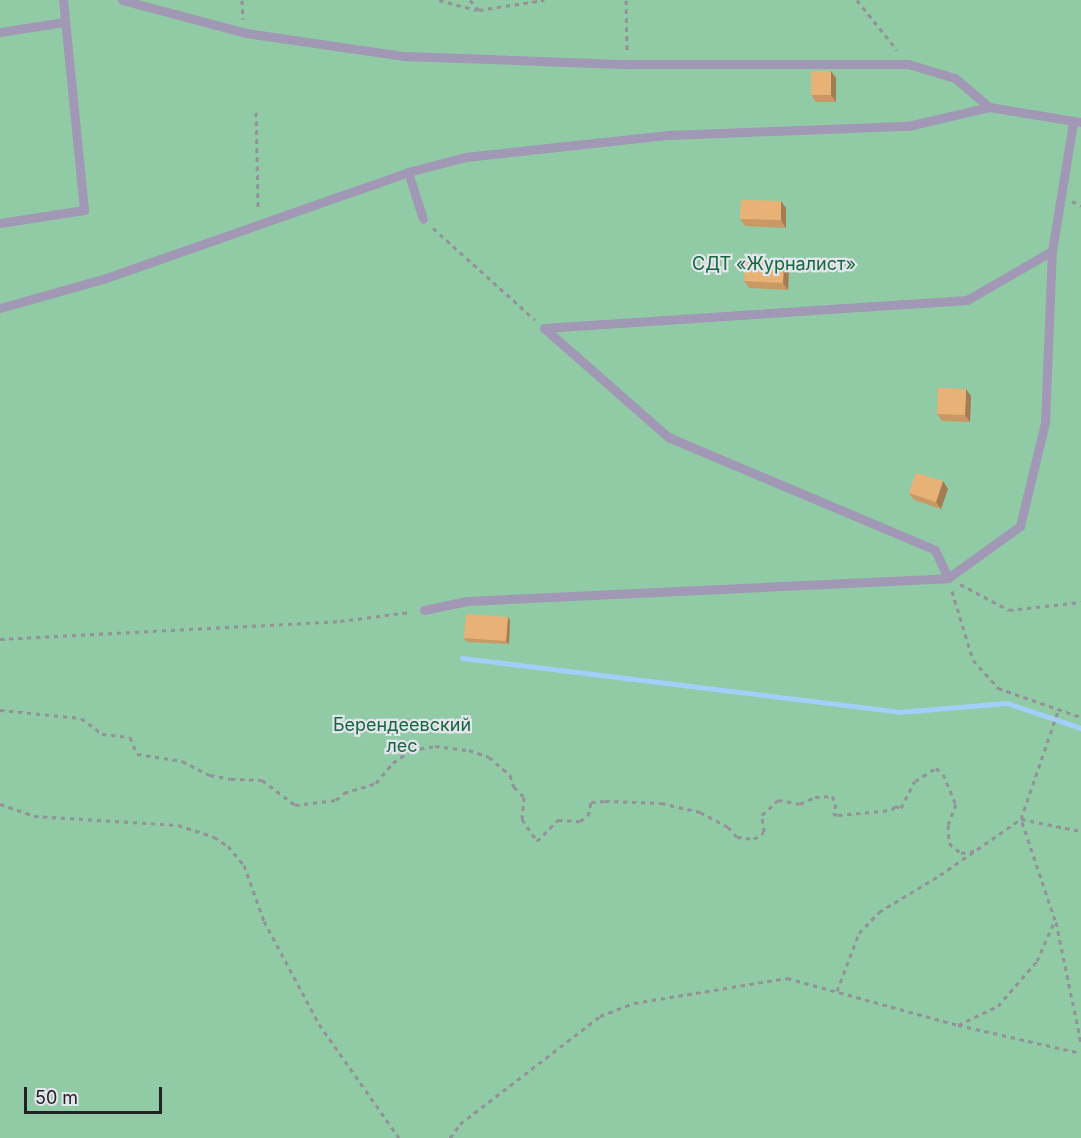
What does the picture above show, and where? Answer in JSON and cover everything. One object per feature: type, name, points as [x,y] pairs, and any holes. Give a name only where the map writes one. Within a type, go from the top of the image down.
[{"type":"lane","points":[[0,223],[84,210],[63,0]]},
{"type":"lane","points":[[122,0],[246,33],[404,56],[627,64],[908,64],[955,78],[988,107]]},
{"type":"lane","points":[[0,32],[64,22]]},
{"type":"lane","points":[[0,308],[106,278],[408,172],[465,157],[669,135],[908,126],[988,107],[1077,122],[1052,251],[1045,423],[1020,526],[948,578],[467,601],[424,610]]},
{"type":"lane","points":[[408,172],[423,219]]},
{"type":"lane","points":[[544,328],[968,300],[1052,251]]},
{"type":"lane","points":[[544,328],[668,437],[935,550],[948,578]]},
{"type":"path","points":[[439,0],[478,10],[544,0]]},
{"type":"path","points":[[470,0],[478,10]]},
{"type":"path","points":[[626,0],[627,64]]},
{"type":"path","points":[[857,0],[908,64]]},
{"type":"path","points":[[256,112],[258,223]]},
{"type":"path","points":[[423,219],[544,328]]},
{"type":"path","points":[[948,578],[1009,610],[1081,602]]},
{"type":"path","points":[[948,578],[973,660],[998,688],[1058,711],[1081,717]]},
{"type":"path","points":[[0,639],[340,621],[424,610]]},
{"type":"path","points":[[0,710],[81,718],[102,734],[130,737],[137,754],[182,761],[210,775],[231,779],[262,780],[295,805],[336,800],[344,793],[376,783],[393,763],[411,750],[435,746],[469,750],[489,757],[510,775],[514,787],[524,798],[522,819],[537,841],[558,820],[580,821],[588,816],[591,802],[605,801],[661,803],[700,812],[728,827],[737,837],[754,839],[764,832],[762,815],[778,800],[800,804],[815,797],[832,796],[836,804],[833,814],[838,815],[892,810],[895,806],[901,808],[915,781],[936,768],[943,774],[956,804],[948,825],[950,843],[961,853],[975,851]]},
{"type":"path","points":[[837,991],[859,933],[879,912],[1021,819],[1058,711]]},
{"type":"path","points":[[0,804],[34,816],[178,825],[214,837],[228,846],[244,865],[264,921],[319,1024],[399,1138]]},
{"type":"path","points":[[1021,819],[1081,831]]},
{"type":"path","points":[[1021,819],[1055,921],[1081,1043]]},
{"type":"path","points":[[958,1025],[998,1006],[1037,961],[1055,921]]},
{"type":"path","points":[[450,1138],[460,1124],[600,1016],[634,1004],[787,978],[958,1025],[1081,1053]]},
{"type":"green space","name":"Берендеевский лес","points":[[0,0],[1081,0],[1081,1138],[0,1138]]},
{"type":"building","points":[[811,71],[831,71],[831,95],[811,95]]},
{"type":"building","points":[[741,200],[781,201],[781,220],[740,219]]},
{"type":"building","points":[[745,260],[784,261],[783,283],[744,281]]},
{"type":"building","points":[[938,388],[966,389],[965,415],[937,414]]},
{"type":"building","points":[[916,473],[943,481],[936,502],[909,493]]},
{"type":"building","points":[[466,614],[508,617],[506,641],[464,638]]},
{"type":"waterway","points":[[462,658],[899,712],[1007,703],[1081,728]]},
{"type":"park label","name":"СДТ «Журналист»","points":[[774,264]]}]
